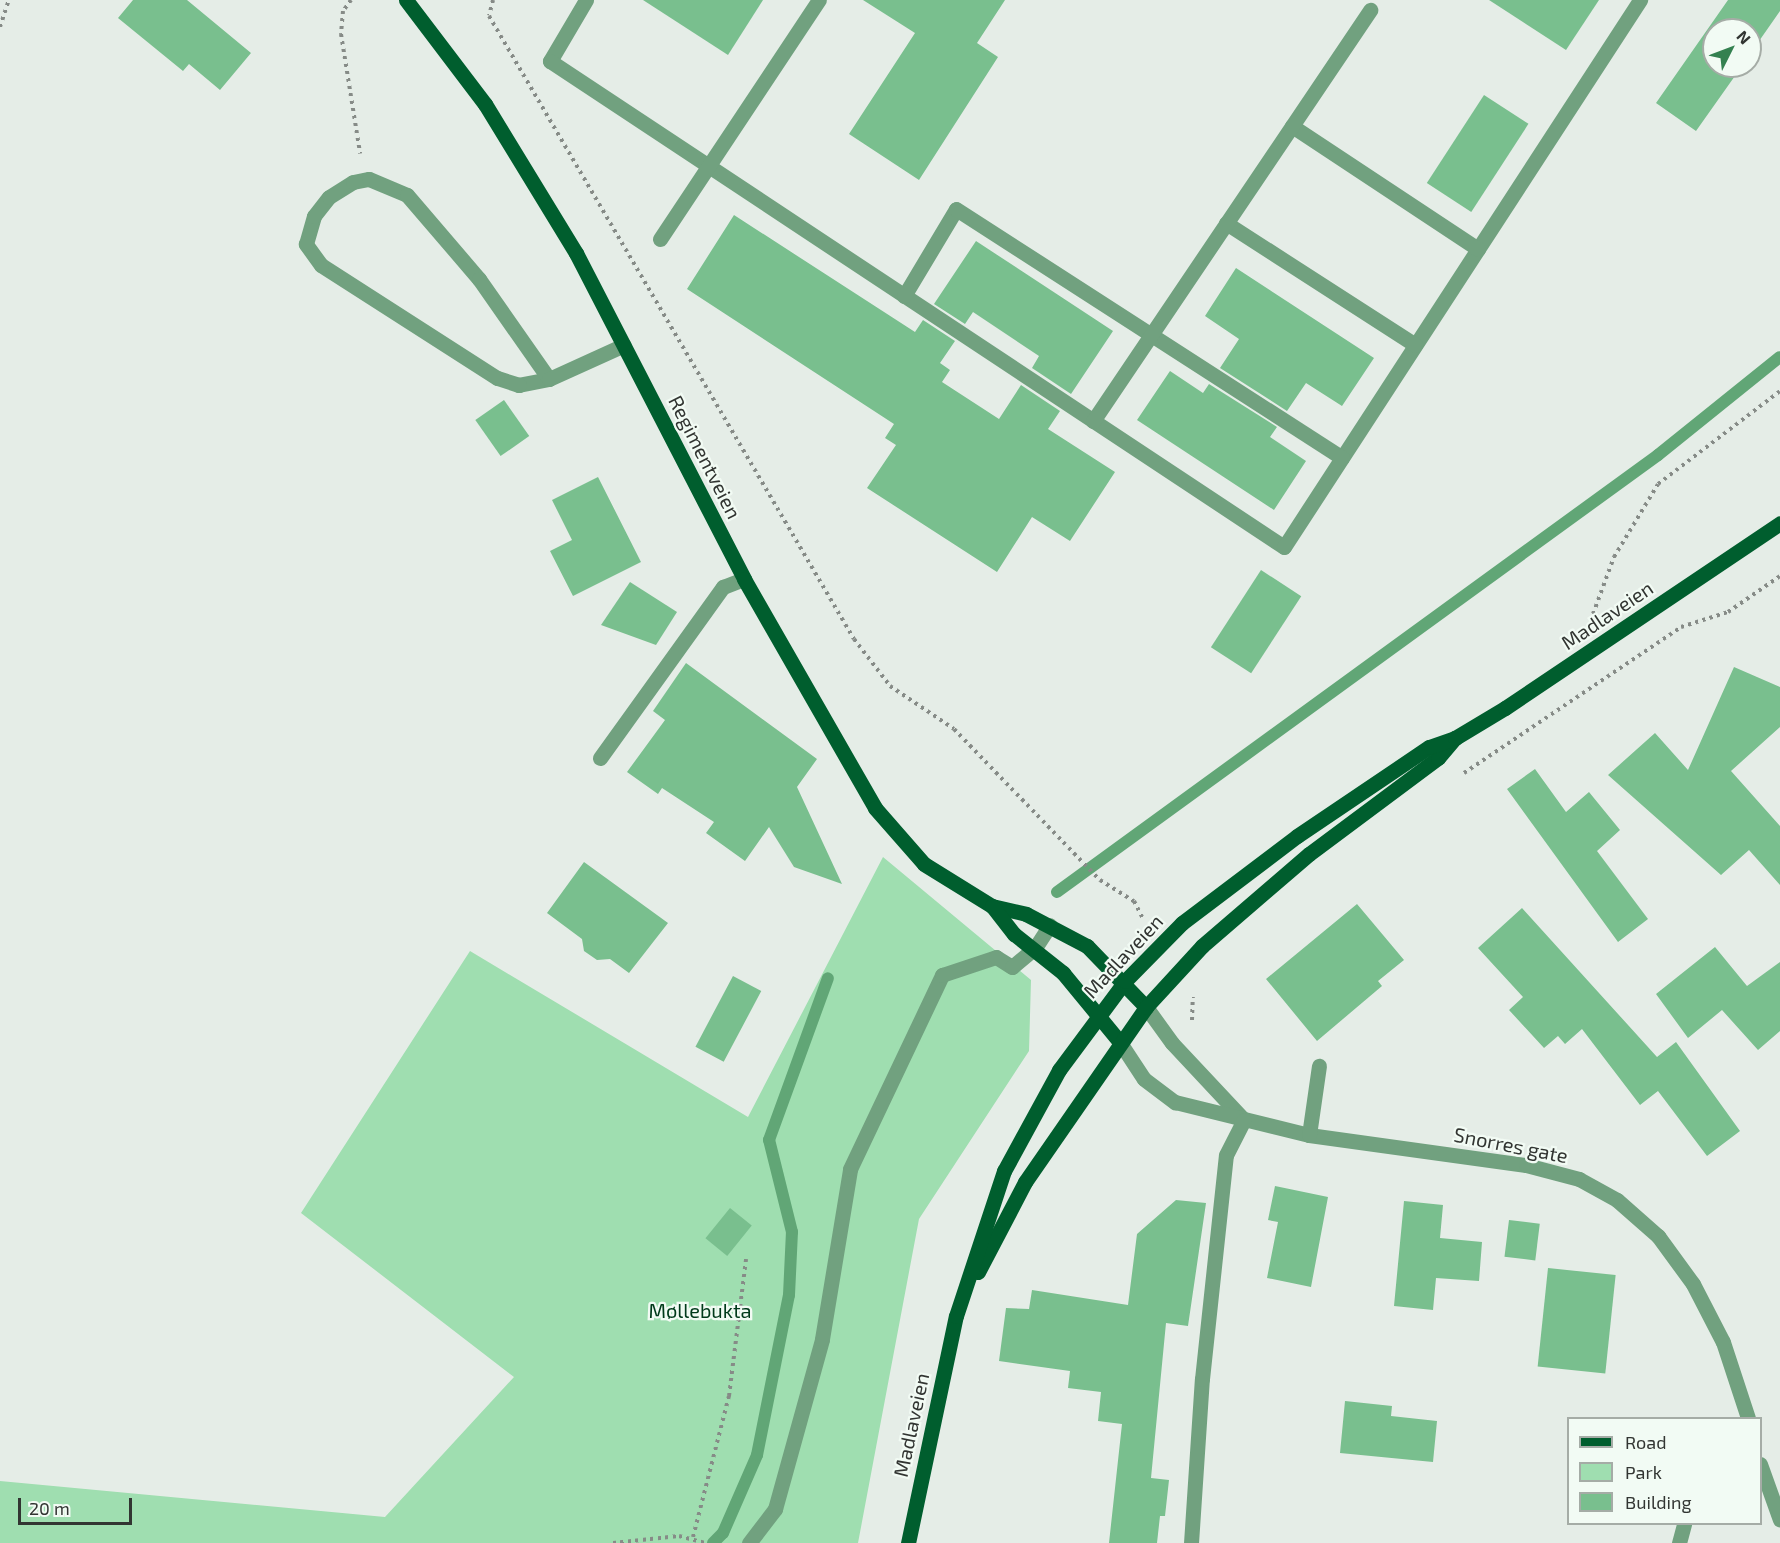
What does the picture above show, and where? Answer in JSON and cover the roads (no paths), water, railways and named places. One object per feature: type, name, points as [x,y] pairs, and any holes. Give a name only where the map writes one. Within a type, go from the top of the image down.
[{"type":"main road","name":"Regimentveien","points":[[406,0],[485,104],[576,253],[744,579],[874,808],[924,864],[992,906],[1050,925],[1087,946],[1125,981],[1146,1007]]},
{"type":"main road","name":"Madlaveien","points":[[908,1543],[956,1316],[1004,1171],[1059,1070],[1098,1013],[1125,981],[1182,923],[1297,836],[1429,747],[1455,738],[1780,524]]},
{"type":"main road","name":"Madlaveien","points":[[956,1316],[1025,1182],[1119,1041],[1146,1007],[1202,946],[1309,854],[1438,758],[1455,738]]},
{"type":"main road","name":"Regimentveien","points":[[992,906],[1014,933],[1035,948],[1098,1013],[1119,1041]]},
{"type":"street","points":[[586,0],[550,61],[1284,547],[1640,0]]},
{"type":"street","points":[[660,239],[819,0]]},
{"type":"street","points":[[1093,421],[1370,10]]},
{"type":"street","points":[[1292,126],[1478,249]]},
{"type":"street","points":[[549,379],[479,279],[407,195],[369,179],[329,197],[314,216],[306,244],[321,265],[497,378],[519,385],[549,379],[624,345]]},
{"type":"street","points":[[904,296],[956,209],[1342,458]]},
{"type":"street","points":[[1226,223],[1415,345]]},
{"type":"street","points":[[600,758],[723,587],[744,579]]},
{"type":"street","points":[[749,1543],[775,1509],[822,1339],[849,1169],[942,975],[996,957],[1012,967],[1035,948],[1050,925]]},
{"type":"street","points":[[1146,1007],[1172,1043],[1244,1120],[1226,1155],[1202,1379],[1191,1543]]},
{"type":"street","name":"Snorres gate","points":[[1119,1041],[1144,1079],[1175,1102],[1309,1135],[1526,1165],[1579,1179],[1617,1200],[1658,1236],[1693,1284],[1723,1342],[1747,1417]]},
{"type":"street","points":[[1309,1135],[1319,1066]]},
{"type":"street","points":[[1762,1467],[1780,1520]]},
{"type":"street","points":[[1679,1543],[1684,1525]]},
{"type":"waterway","points":[[1057,892],[1658,455],[1780,357]]},
{"type":"waterway","points":[[713,1543],[723,1533],[757,1455],[789,1295],[792,1232],[769,1140],[828,978]]},
{"type":"park label","name":"Møllebukta","points":[[700,1310]]}]
